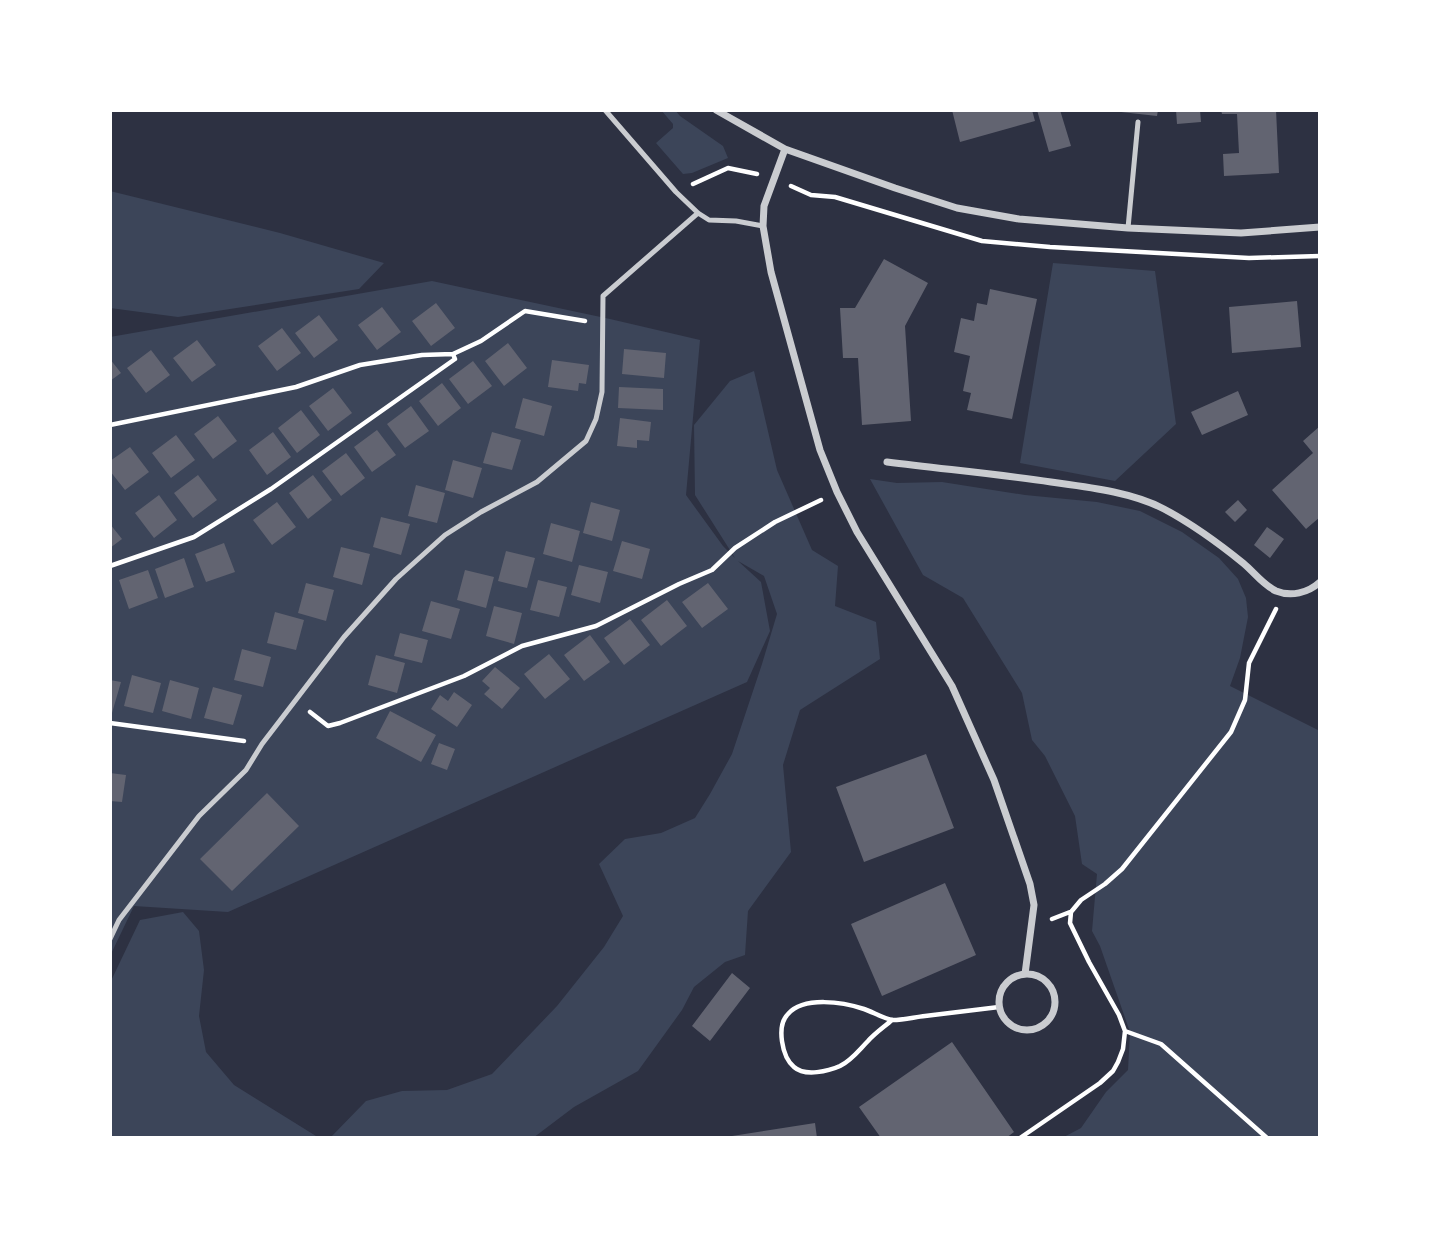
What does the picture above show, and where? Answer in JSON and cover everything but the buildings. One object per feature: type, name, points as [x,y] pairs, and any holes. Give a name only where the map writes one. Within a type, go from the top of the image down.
[{"type":"street","points":[[716,110],[785,149],[957,208],[1018,219],[1128,228],[1241,233],[1320,227]]},
{"type":"street","points":[[785,149],[764,206],[763,226],[771,272],[820,450],[837,492],[858,532],[951,686],[995,780],[1030,884],[1034,905],[1026,974]]},
{"type":"street","points":[[887,462],[1009,476],[1123,495],[1161,508],[1202,530],[1275,590],[1299,593],[1313,589],[1320,582]]},
{"type":"street","points":[[1035,975],[1049,985],[1054,994],[1054,1012],[1049,1020],[1034,1030],[1016,1028],[1008,1023],[999,1007],[1002,989],[1016,976],[1035,975]]},
{"type":"lane","points":[[605,110],[676,192],[698,213],[709,220],[763,226]]},
{"type":"lane","points":[[1128,228],[1138,122]]},
{"type":"lane","points":[[110,939],[119,920],[199,816],[246,770],[262,744],[353,627],[396,579],[445,534],[537,482],[586,441],[596,419],[602,392],[603,296],[698,213]]},
{"type":"path","points":[[110,425],[296,387],[360,365],[422,355],[453,354],[481,341],[525,311],[603,324]]},
{"type":"path","points":[[110,566],[194,537],[293,474],[455,359],[453,354]]},
{"type":"path","points":[[298,699],[328,726],[464,676],[522,646],[596,626],[679,583],[712,570],[735,548],[775,522],[837,492]]},
{"type":"path","points":[[1020,1138],[1100,1083],[1113,1071],[1123,1049],[1125,1031],[1078,941],[1070,923],[1071,912],[1081,900],[1122,869],[1231,732],[1245,701],[1249,663],[1284,593]]},
{"type":"path","points":[[110,723],[262,744]]},
{"type":"path","points":[[892,1020],[868,1040],[857,1054],[842,1065],[825,1071],[807,1072],[795,1068],[783,1046],[785,1016],[796,1006],[817,1002],[838,1002],[892,1020],[999,1007]]},
{"type":"path","points":[[1125,1031],[1161,1044],[1267,1138]]},
{"type":"shaded area","points":[[661,110],[675,110],[723,146],[728,158],[683,174],[656,143],[673,128],[673,124]]},
{"type":"shaded area","points":[[110,191],[280,233],[384,263],[359,289],[178,317],[110,308]]},
{"type":"shaded area","points":[[1053,263],[1155,271],[1176,424],[1115,481],[1020,463]]},
{"type":"shaded area","points":[[432,281],[700,340],[686,495],[723,546],[735,558],[695,495],[694,425],[730,381],[754,371],[777,470],[812,550],[838,566],[835,606],[876,622],[880,659],[800,710],[783,765],[791,852],[748,911],[745,955],[725,962],[694,987],[682,1010],[638,1071],[574,1107],[533,1138],[330,1138],[366,1101],[402,1091],[447,1090],[492,1074],[557,1006],[604,947],[623,916],[599,864],[625,839],[661,833],[695,818],[732,754],[777,614],[764,576],[738,561],[761,582],[770,631],[747,682],[228,912],[134,906],[110,956],[110,337]]},
{"type":"shaded area","points":[[870,479],[897,483],[942,482],[1025,495],[1097,502],[1140,511],[1182,532],[1219,558],[1238,579],[1246,598],[1248,617],[1240,658],[1230,686],[1320,731],[1320,1138],[1062,1138],[1081,1128],[1106,1092],[1128,1070],[1130,1032],[1100,946],[1092,931],[1097,874],[1082,864],[1075,816],[1045,756],[1032,740],[1022,693],[963,598],[923,575]]},
{"type":"shaded area","points":[[183,912],[199,931],[204,970],[199,1016],[206,1052],[234,1085],[316,1136],[329,1138],[110,1138],[110,983],[140,920]]}]
